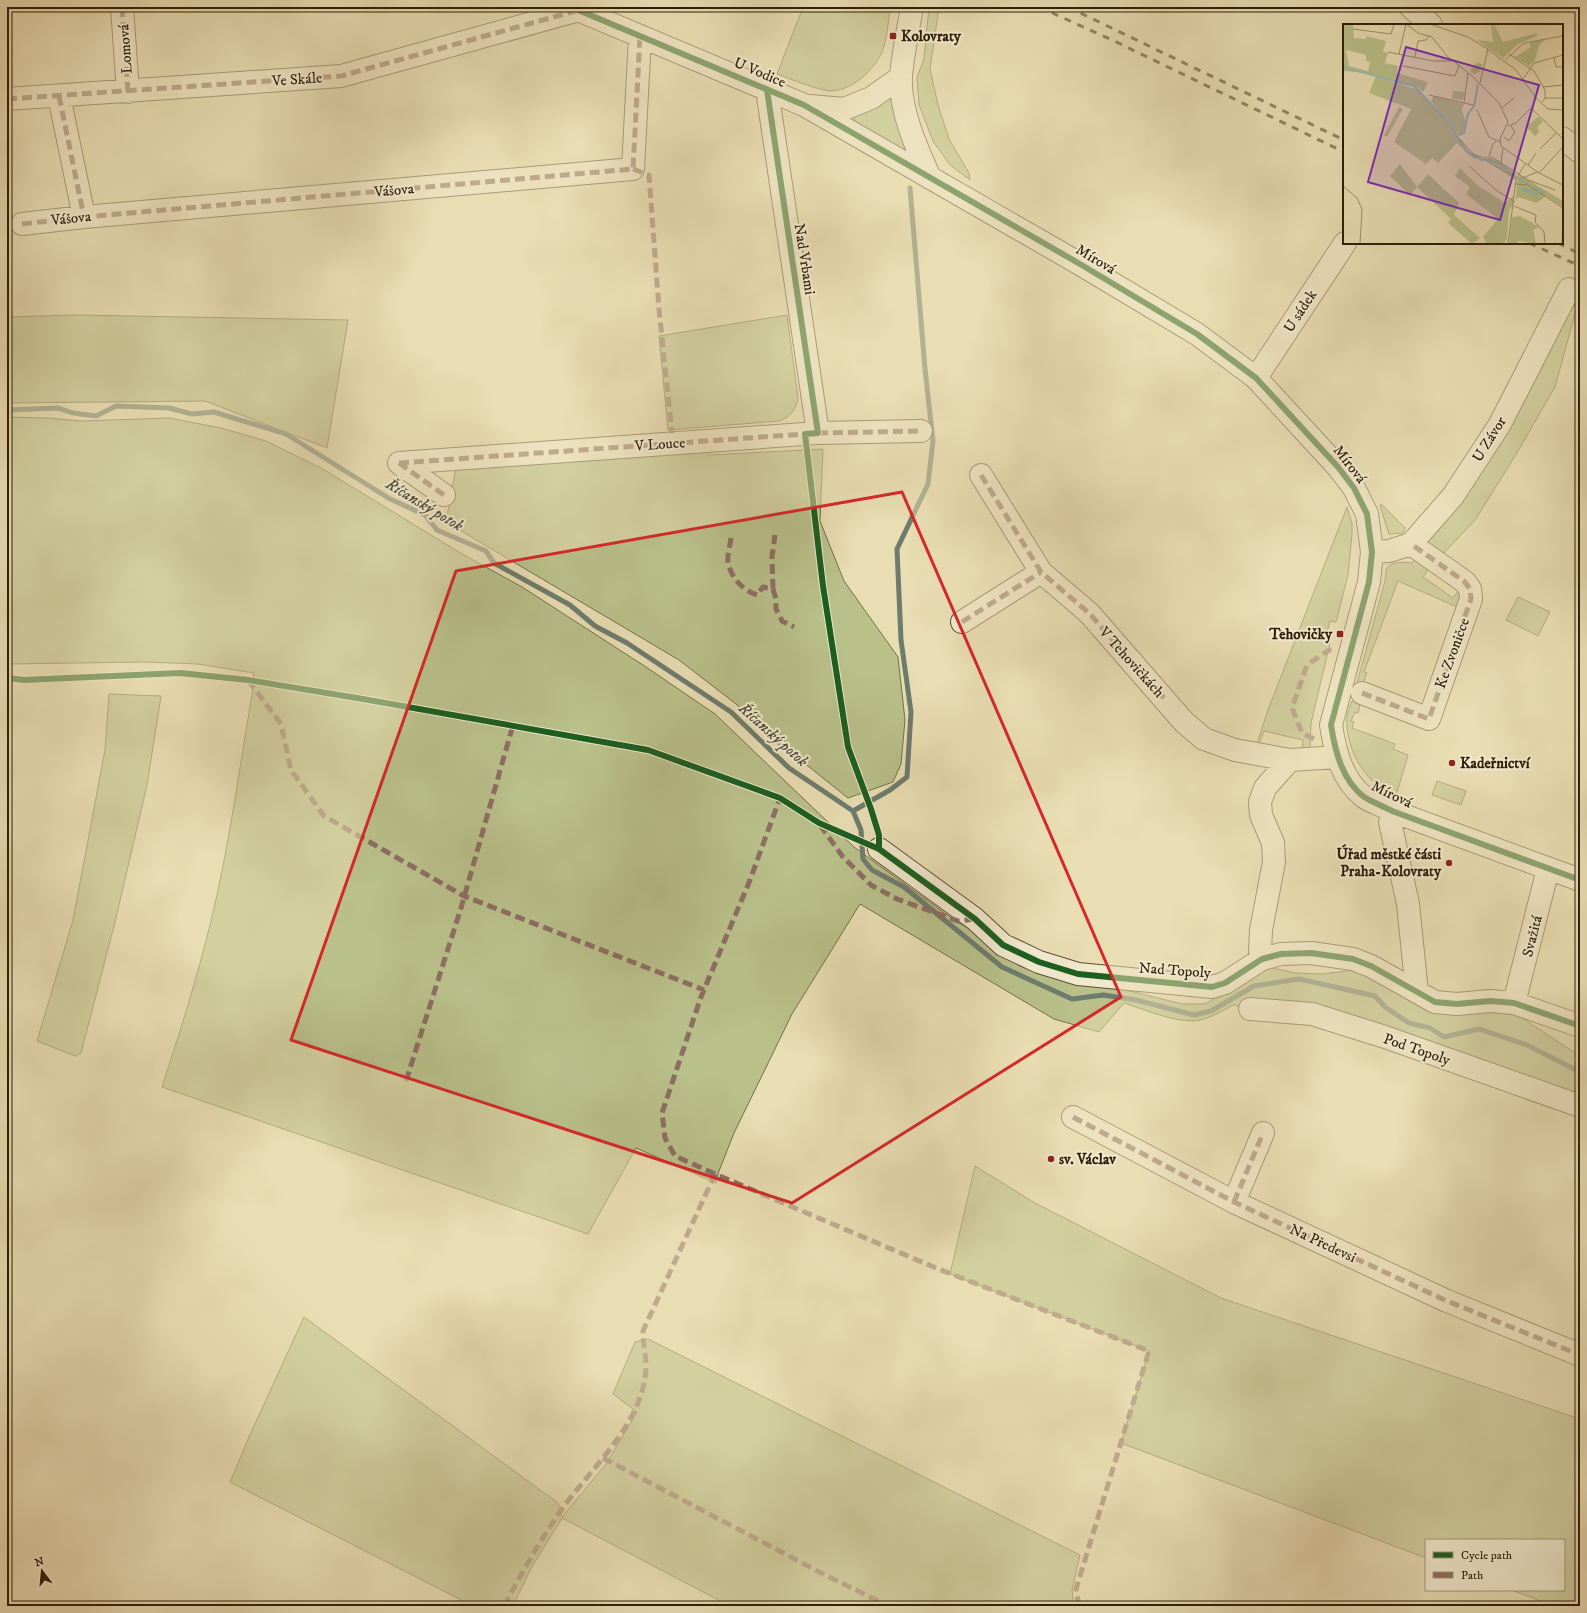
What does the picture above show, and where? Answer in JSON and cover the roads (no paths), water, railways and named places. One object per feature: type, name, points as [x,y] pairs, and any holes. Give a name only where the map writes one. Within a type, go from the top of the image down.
[{"type":"street","name":"Lomová","points":[[122,7],[128,92]]},
{"type":"street","points":[[912,7],[901,77],[904,108],[918,152],[930,178]]},
{"type":"street","points":[[1411,7],[1430,24]]},
{"type":"street","name":"Ve Skále","points":[[7,99],[128,92],[341,76],[575,9]]},
{"type":"street","name":"U Vodice","points":[[575,9],[804,105],[930,178]]},
{"type":"street","name":"Vášova","points":[[22,224],[84,217],[633,169],[640,36]]},
{"type":"street","points":[[804,105],[844,108],[871,98],[901,77]]},
{"type":"street","name":"Nad Vrbami","points":[[767,90],[818,433]]},
{"type":"street","points":[[59,96],[84,217]]},
{"type":"street","points":[[1563,139],[1580,152]]},
{"type":"street","name":"Mírová","points":[[930,178],[1080,264],[1197,334],[1256,378],[1338,467],[1354,488],[1367,514],[1372,552],[1369,582],[1331,725],[1334,745],[1348,780],[1364,797],[1392,811],[1580,880]]},
{"type":"street","name":"U sádek","points":[[1256,378],[1344,244]]},
{"type":"street","name":"U Závor","points":[[1411,544],[1453,496],[1500,424],[1575,291]]},
{"type":"street","name":"V Louce","points":[[444,495],[399,463],[818,433],[921,431]]},
{"type":"street","name":"V Tehovičkách","points":[[981,475],[1041,572],[1089,613],[1184,722],[1204,739],[1235,750],[1290,760],[1338,757]]},
{"type":"street","points":[[1372,552],[1389,551],[1411,544]]},
{"type":"street","name":"Ke Zvoničce","points":[[1362,693],[1429,719],[1471,599],[1470,589],[1465,582],[1411,544]]},
{"type":"street","points":[[962,622],[1041,572]]},
{"type":"street","points":[[1262,959],[1260,951],[1260,930],[1274,862],[1273,843],[1261,815],[1260,802],[1265,788],[1290,760]]},
{"type":"street","points":[[1392,811],[1390,822],[1408,904],[1417,992]]},
{"type":"street","name":"Nad Topoly","points":[[879,849],[975,920],[1004,945],[1039,962],[1078,974],[1212,987],[1225,983],[1262,959],[1281,954],[1311,953],[1353,959],[1371,966],[1435,1002],[1457,1004],[1490,1001],[1514,1003],[1580,1026]]},
{"type":"street","name":"Svažitá","points":[[1514,1003],[1548,869]]},
{"type":"street","name":"Pod Topoly","points":[[1250,1009],[1312,1014],[1385,1037],[1580,1106]]},
{"type":"street","name":"Na Předevsi","points":[[1073,1117],[1234,1202],[1447,1301],[1580,1355]]},
{"type":"street","points":[[1234,1202],[1263,1133]]},
{"type":"waterway","points":[[853,811],[890,790],[907,777],[911,712],[901,640],[897,549],[928,484],[933,441],[925,369],[910,188]]},
{"type":"waterway","name":"Říčanský potok","points":[[7,410],[58,408],[73,413],[96,416],[116,406],[169,408],[192,414],[214,412],[286,434],[390,499],[425,515],[437,530],[486,551],[494,563],[570,605],[595,626],[627,643],[731,712],[789,768],[853,811],[861,830],[863,859],[872,870],[904,887],[1002,967],[1072,999],[1103,995],[1136,1000],[1194,1015],[1211,1011],[1254,986],[1299,979],[1375,996],[1385,1007],[1409,1023],[1430,1028],[1444,1037],[1479,1029],[1527,1045],[1580,1072]]},
{"type":"railway","points":[[1039,7],[1110,39],[1343,152]]},
{"type":"railway","points":[[1068,7],[1343,140]]},
{"type":"railway","points":[[1531,244],[1580,266]]},
{"type":"railway","points":[[1560,244],[1580,254]]},
{"type":"place","name":"Kolovraty","points":[[893,36]]},
{"type":"place","name":"Tehovičky","points":[[1340,634]]},
{"type":"place","name":"Kadeřnictví","points":[[1452,763]]},
{"type":"place","name":"Úřad městké části Praha-Kolovraty","points":[[1449,863]]},
{"type":"place","name":"sv. Václav","points":[[1051,1159]]}]
